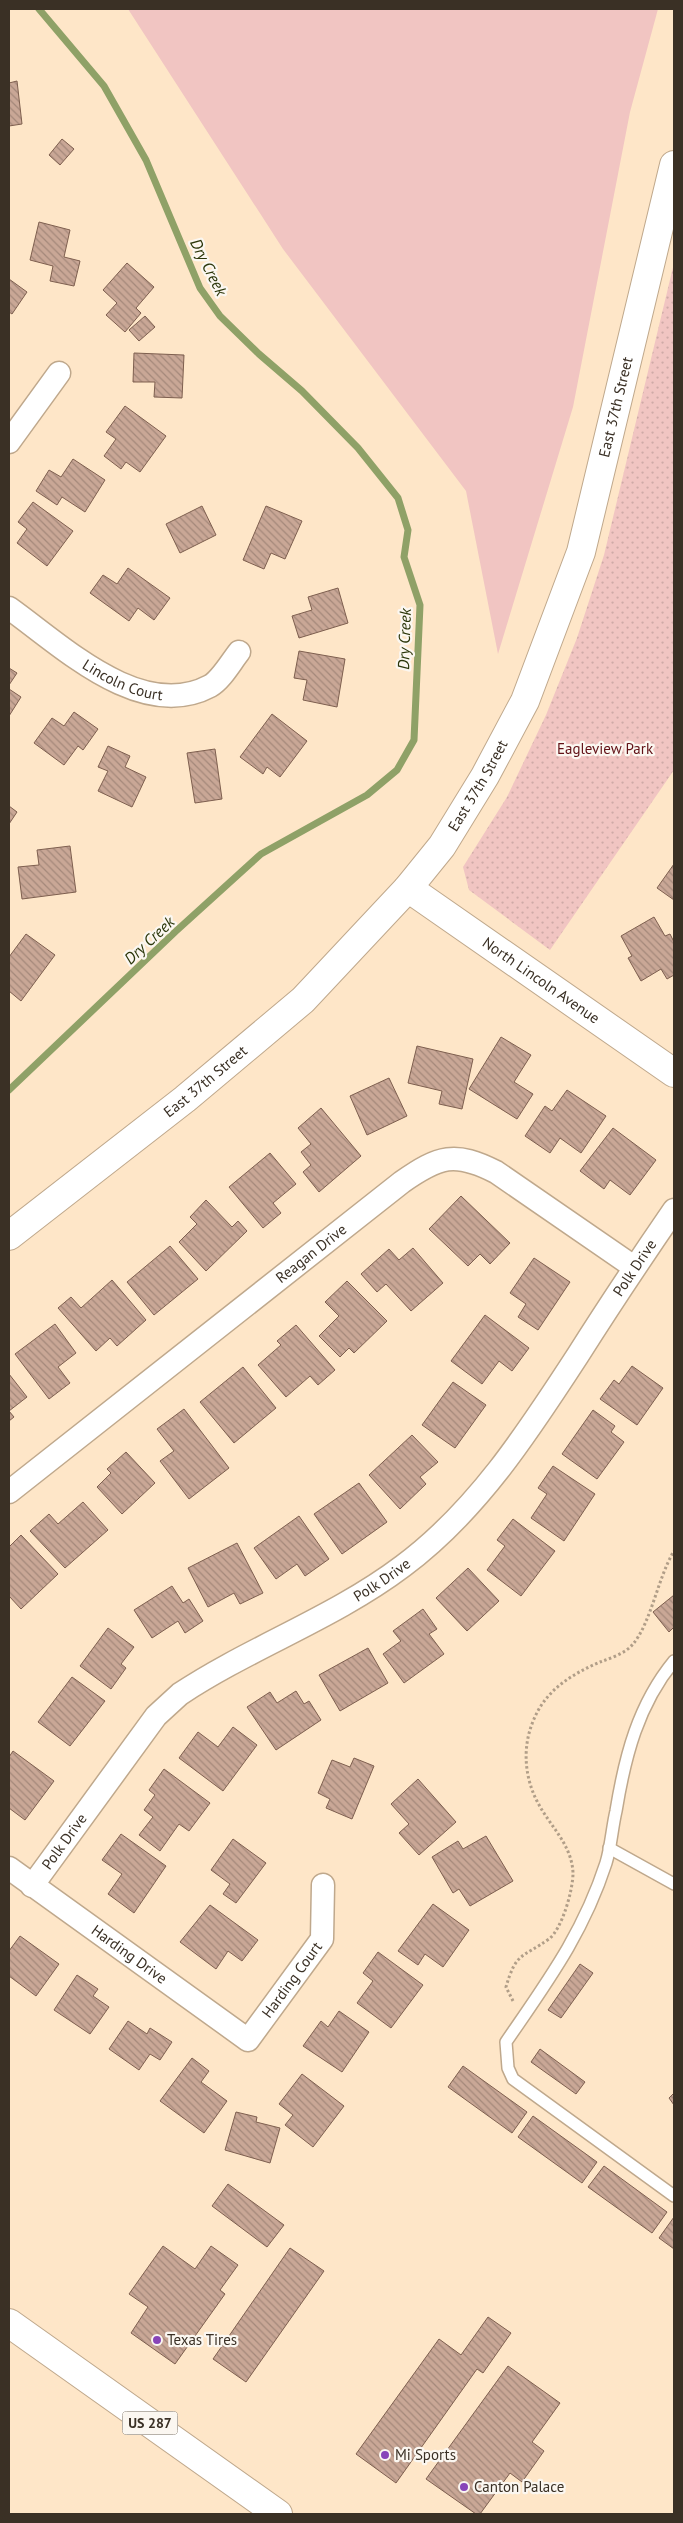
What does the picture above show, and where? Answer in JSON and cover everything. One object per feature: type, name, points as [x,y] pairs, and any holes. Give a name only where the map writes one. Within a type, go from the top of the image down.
[{"type":"main road","name":"East 37th Street","points":[[9,1236],[185,1099],[303,1000],[408,888],[442,846],[485,776],[525,701],[581,552],[674,165]]},
{"type":"main road","name":"North Lincoln Avenue","points":[[408,888],[674,1073]]},
{"type":"main road","name":"US 287","points":[[9,2323],[278,2514]]},
{"type":"street","points":[[9,442],[59,373]]},
{"type":"street","name":"Lincoln Court","points":[[9,608],[84,663],[124,687],[169,697],[189,694],[212,686],[239,652]]},
{"type":"street","name":"Reagan Drive","points":[[9,1492],[402,1182],[418,1171],[442,1161],[464,1158],[473,1160],[496,1172],[634,1267]]},
{"type":"street","name":"Polk Drive","points":[[32,1886],[156,1716],[180,1694],[363,1594],[423,1550],[467,1506],[521,1443],[634,1267],[674,1210]]},
{"type":"street","name":"Harding Drive","points":[[9,1868],[248,2040]]},
{"type":"street","name":"Harding Court","points":[[248,2040],[322,1939],[323,1885]]},
{"type":"lane","points":[[674,1661],[660,1678],[638,1720],[625,1759],[609,1848],[590,1909],[566,1953],[506,2042],[508,2068],[513,2080],[674,2196]]},
{"type":"lane","points":[[609,1848],[674,1884]]},
{"type":"path","points":[[526,2012],[511,1999],[506,1987],[512,1967],[520,1956],[550,1938],[561,1920],[570,1895],[573,1872],[558,1831],[538,1804],[528,1777],[526,1744],[531,1728],[544,1700],[562,1682],[632,1645],[674,1551]]},
{"type":"green space","points":[[128,9],[658,9],[630,112],[573,407],[498,654],[466,491],[283,249]]},
{"type":"green space","name":"Eagleview Park","points":[[674,263],[674,770],[550,950],[469,890],[463,867],[507,797],[546,715],[577,638],[604,555]]},
{"type":"building","points":[[17,81],[22,124],[9,126],[9,83]]},
{"type":"building","points":[[62,139],[74,149],[60,165],[49,155]]},
{"type":"building","points":[[39,222],[70,230],[64,257],[80,261],[74,286],[50,281],[53,266],[30,260]]},
{"type":"building","points":[[127,263],[154,287],[136,308],[141,313],[125,332],[106,315],[117,303],[103,290]]},
{"type":"building","points":[[9,279],[27,292],[12,314],[9,312]]},
{"type":"building","points":[[145,316],[155,327],[139,341],[129,330]]},
{"type":"building","points":[[134,353],[184,355],[182,398],[154,397],[155,382],[133,382]]},
{"type":"building","points":[[125,406],[166,436],[140,472],[126,462],[121,469],[104,456],[116,439],[106,432]]},
{"type":"building","points":[[73,459],[105,480],[85,512],[62,497],[57,505],[36,491],[49,470],[61,477]]},
{"type":"building","points":[[33,502],[73,531],[47,566],[17,543],[27,529],[18,522]]},
{"type":"building","points":[[202,506],[216,535],[180,553],[166,524]]},
{"type":"building","points":[[266,506],[302,521],[285,559],[271,553],[264,569],[243,560]]},
{"type":"building","points":[[128,568],[170,598],[154,620],[138,608],[129,621],[90,593],[103,575],[117,584]]},
{"type":"building","points":[[338,588],[348,623],[299,638],[292,616],[312,610],[308,597]]},
{"type":"building","points":[[299,651],[345,659],[337,707],[303,700],[307,680],[294,678]]},
{"type":"building","points":[[9,668],[17,673],[9,685]]},
{"type":"building","points":[[9,689],[21,697],[9,716]]},
{"type":"building","points":[[74,712],[98,729],[83,750],[78,746],[64,765],[34,743],[52,718],[64,726]]},
{"type":"building","points":[[272,714],[307,741],[280,777],[267,767],[263,774],[240,757]]},
{"type":"building","points":[[108,746],[130,756],[125,767],[146,777],[132,807],[98,791],[108,771],[98,767]]},
{"type":"building","points":[[215,749],[222,799],[195,803],[187,753]]},
{"type":"building","points":[[9,806],[17,812],[9,824]]},
{"type":"building","points":[[70,846],[76,892],[22,899],[18,867],[39,865],[37,850]]},
{"type":"building","points":[[674,864],[674,900],[657,888]]},
{"type":"building","points":[[654,917],[665,936],[670,934],[674,942],[674,975],[667,979],[661,969],[641,981],[628,958],[632,956],[621,936]]},
{"type":"building","points":[[26,934],[55,955],[21,1001],[9,991],[9,957]]},
{"type":"building","points":[[501,1037],[531,1055],[514,1082],[533,1094],[517,1119],[469,1089]]},
{"type":"building","points":[[417,1046],[473,1059],[462,1109],[439,1104],[442,1091],[408,1083]]},
{"type":"building","points":[[389,1078],[407,1116],[367,1135],[350,1096]]},
{"type":"building","points":[[567,1090],[606,1116],[581,1153],[560,1138],[550,1153],[525,1136],[545,1106],[552,1111]]},
{"type":"building","points":[[321,1108],[361,1156],[319,1192],[303,1172],[311,1165],[301,1152],[311,1144],[298,1128]]},
{"type":"building","points":[[613,1128],[656,1160],[630,1195],[610,1180],[604,1189],[580,1171]]},
{"type":"building","points":[[270,1153],[296,1184],[273,1203],[281,1213],[263,1228],[229,1187]]},
{"type":"building","points":[[461,1196],[510,1243],[490,1264],[480,1254],[468,1266],[429,1229]]},
{"type":"building","points":[[206,1200],[232,1227],[238,1221],[247,1231],[206,1271],[179,1242],[197,1224],[190,1217]]},
{"type":"building","points":[[170,1246],[198,1279],[154,1315],[127,1282]]},
{"type":"building","points":[[413,1248],[443,1283],[411,1311],[386,1284],[377,1292],[361,1274],[389,1249],[399,1260]]},
{"type":"building","points":[[534,1258],[570,1282],[538,1330],[518,1317],[526,1304],[510,1293]]},
{"type":"building","points":[[112,1280],[146,1320],[117,1346],[110,1338],[96,1351],[58,1308],[71,1297],[81,1308]]},
{"type":"building","points":[[347,1281],[387,1321],[354,1353],[349,1348],[340,1357],[319,1336],[339,1316],[325,1302]]},
{"type":"building","points":[[485,1315],[529,1348],[512,1371],[499,1361],[482,1384],[451,1361]]},
{"type":"building","points":[[55,1324],[76,1353],[58,1367],[70,1383],[49,1399],[15,1354]]},
{"type":"building","points":[[296,1325],[335,1370],[318,1385],[310,1376],[286,1397],[258,1365],[281,1345],[277,1341]]},
{"type":"building","points":[[632,1366],[663,1388],[637,1425],[600,1399],[614,1380],[619,1384]]},
{"type":"building","points":[[243,1367],[276,1408],[234,1443],[200,1402]]},
{"type":"building","points":[[9,1374],[27,1397],[9,1411]]},
{"type":"building","points":[[453,1382],[486,1405],[455,1448],[422,1425]]},
{"type":"building","points":[[184,1409],[229,1468],[189,1499],[160,1461],[174,1451],[157,1429]]},
{"type":"building","points":[[593,1410],[615,1426],[611,1432],[624,1442],[597,1479],[562,1454]]},
{"type":"building","points":[[9,1411],[14,1417],[9,1421]]},
{"type":"building","points":[[412,1435],[438,1462],[420,1477],[426,1484],[400,1509],[369,1475]]},
{"type":"building","points":[[126,1452],[155,1483],[122,1514],[97,1487],[111,1473],[107,1469]]},
{"type":"building","points":[[553,1466],[595,1494],[564,1541],[531,1518],[547,1494],[538,1488]]},
{"type":"building","points":[[359,1483],[387,1522],[342,1554],[314,1514]]},
{"type":"building","points":[[83,1502],[108,1530],[65,1568],[30,1531],[49,1514],[58,1524]]},
{"type":"building","points":[[299,1516],[329,1559],[305,1576],[297,1564],[276,1579],[254,1548]]},
{"type":"building","points":[[513,1519],[555,1551],[521,1596],[487,1570],[505,1546],[497,1540]]},
{"type":"building","points":[[21,1535],[58,1574],[21,1609],[9,1596],[9,1547]]},
{"type":"building","points":[[237,1543],[263,1593],[240,1604],[234,1593],[208,1607],[188,1568]]},
{"type":"building","points":[[468,1568],[499,1601],[467,1631],[436,1598]]},
{"type":"building","points":[[172,1586],[183,1603],[189,1599],[203,1621],[185,1633],[178,1621],[152,1638],[134,1610]]},
{"type":"building","points":[[674,1595],[674,1627],[669,1632],[653,1612]]},
{"type":"building","points":[[423,1609],[437,1629],[429,1634],[444,1654],[404,1683],[383,1654],[401,1641],[393,1631]]},
{"type":"building","points":[[108,1628],[134,1647],[121,1664],[126,1668],[111,1689],[80,1666]]},
{"type":"building","points":[[368,1648],[388,1683],[340,1711],[319,1675]]},
{"type":"building","points":[[72,1677],[105,1701],[70,1746],[38,1722]]},
{"type":"building","points":[[296,1691],[304,1704],[309,1701],[321,1720],[276,1750],[247,1707],[270,1692],[277,1703]]},
{"type":"building","points":[[233,1727],[257,1745],[223,1791],[179,1758],[198,1732],[218,1747]]},
{"type":"building","points":[[13,1751],[54,1781],[25,1820],[9,1808],[9,1757]]},
{"type":"building","points":[[354,1758],[374,1766],[352,1819],[326,1808],[330,1799],[318,1793],[332,1760],[350,1767]]},
{"type":"building","points":[[164,1769],[210,1803],[189,1831],[179,1824],[160,1851],[139,1835],[153,1817],[144,1810],[155,1795],[149,1790]]},
{"type":"building","points":[[418,1779],[456,1822],[419,1855],[399,1833],[409,1824],[391,1804]]},
{"type":"building","points":[[121,1834],[166,1866],[134,1913],[108,1894],[122,1874],[102,1860]]},
{"type":"building","points":[[486,1836],[513,1881],[470,1906],[459,1889],[453,1893],[432,1857],[458,1841],[463,1849]]},
{"type":"building","points":[[233,1839],[266,1863],[236,1903],[223,1894],[230,1884],[211,1870]]},
{"type":"building","points":[[433,1904],[469,1930],[443,1967],[425,1954],[418,1965],[398,1951]]},
{"type":"building","points":[[210,1905],[258,1940],[242,1961],[228,1951],[216,1969],[180,1942]]},
{"type":"building","points":[[20,1936],[59,1964],[36,1996],[9,1976],[9,1951]]},
{"type":"building","points":[[378,1952],[423,1985],[391,2028],[357,2003],[373,1981],[363,1973]]},
{"type":"building","points":[[580,1964],[593,1973],[561,2018],[548,2010]]},
{"type":"building","points":[[77,1975],[98,1989],[93,1996],[109,2007],[90,2034],[54,2010]]},
{"type":"building","points":[[339,2011],[369,2032],[342,2072],[303,2046],[321,2021],[328,2027]]},
{"type":"building","points":[[128,2021],[147,2034],[150,2028],[172,2042],[160,2060],[150,2054],[139,2070],[109,2049]]},
{"type":"building","points":[[540,2049],[585,2082],[576,2094],[531,2062]]},
{"type":"building","points":[[192,2058],[209,2071],[201,2082],[227,2101],[204,2133],[160,2101]]},
{"type":"building","points":[[463,2066],[527,2112],[512,2133],[448,2087]]},
{"type":"building","points":[[302,2074],[344,2106],[313,2147],[285,2125],[293,2115],[279,2104]]},
{"type":"building","points":[[674,2093],[674,2105],[669,2098]]},
{"type":"building","points":[[236,2112],[257,2117],[256,2122],[280,2128],[270,2163],[225,2150]]},
{"type":"building","points":[[533,2116],[597,2162],[582,2183],[518,2137]]},
{"type":"building","points":[[604,2166],[667,2212],[652,2233],[588,2187]]},
{"type":"building","points":[[228,2184],[284,2225],[267,2247],[212,2206]]},
{"type":"building","points":[[674,2217],[674,2249],[659,2238]]},
{"type":"building","points":[[163,2246],[195,2269],[211,2246],[238,2265],[220,2290],[225,2294],[175,2364],[131,2333],[148,2307],[129,2294]]},
{"type":"building","points":[[290,2248],[324,2271],[246,2382],[213,2359]]},
{"type":"building","points":[[488,2317],[511,2333],[483,2373],[477,2369],[396,2483],[356,2454],[439,2339],[461,2355]]},
{"type":"building","points":[[508,2366],[560,2403],[532,2442],[544,2451],[522,2482],[510,2473],[480,2514],[476,2514],[426,2479]]},
{"type":"waterway","name":"Dry Creek","points":[[9,1090],[175,932],[261,854],[367,795],[397,770],[414,740],[420,605],[404,557],[408,530],[398,498],[358,448],[302,391],[259,354],[220,316],[200,288],[146,160],[104,86],[39,9]]},
{"type":"place","name":"Texas Tires","points":[[157,2340]]},
{"type":"place","name":"Mi Sports","points":[[385,2455]]},
{"type":"place","name":"Canton Palace","points":[[464,2487]]}]
